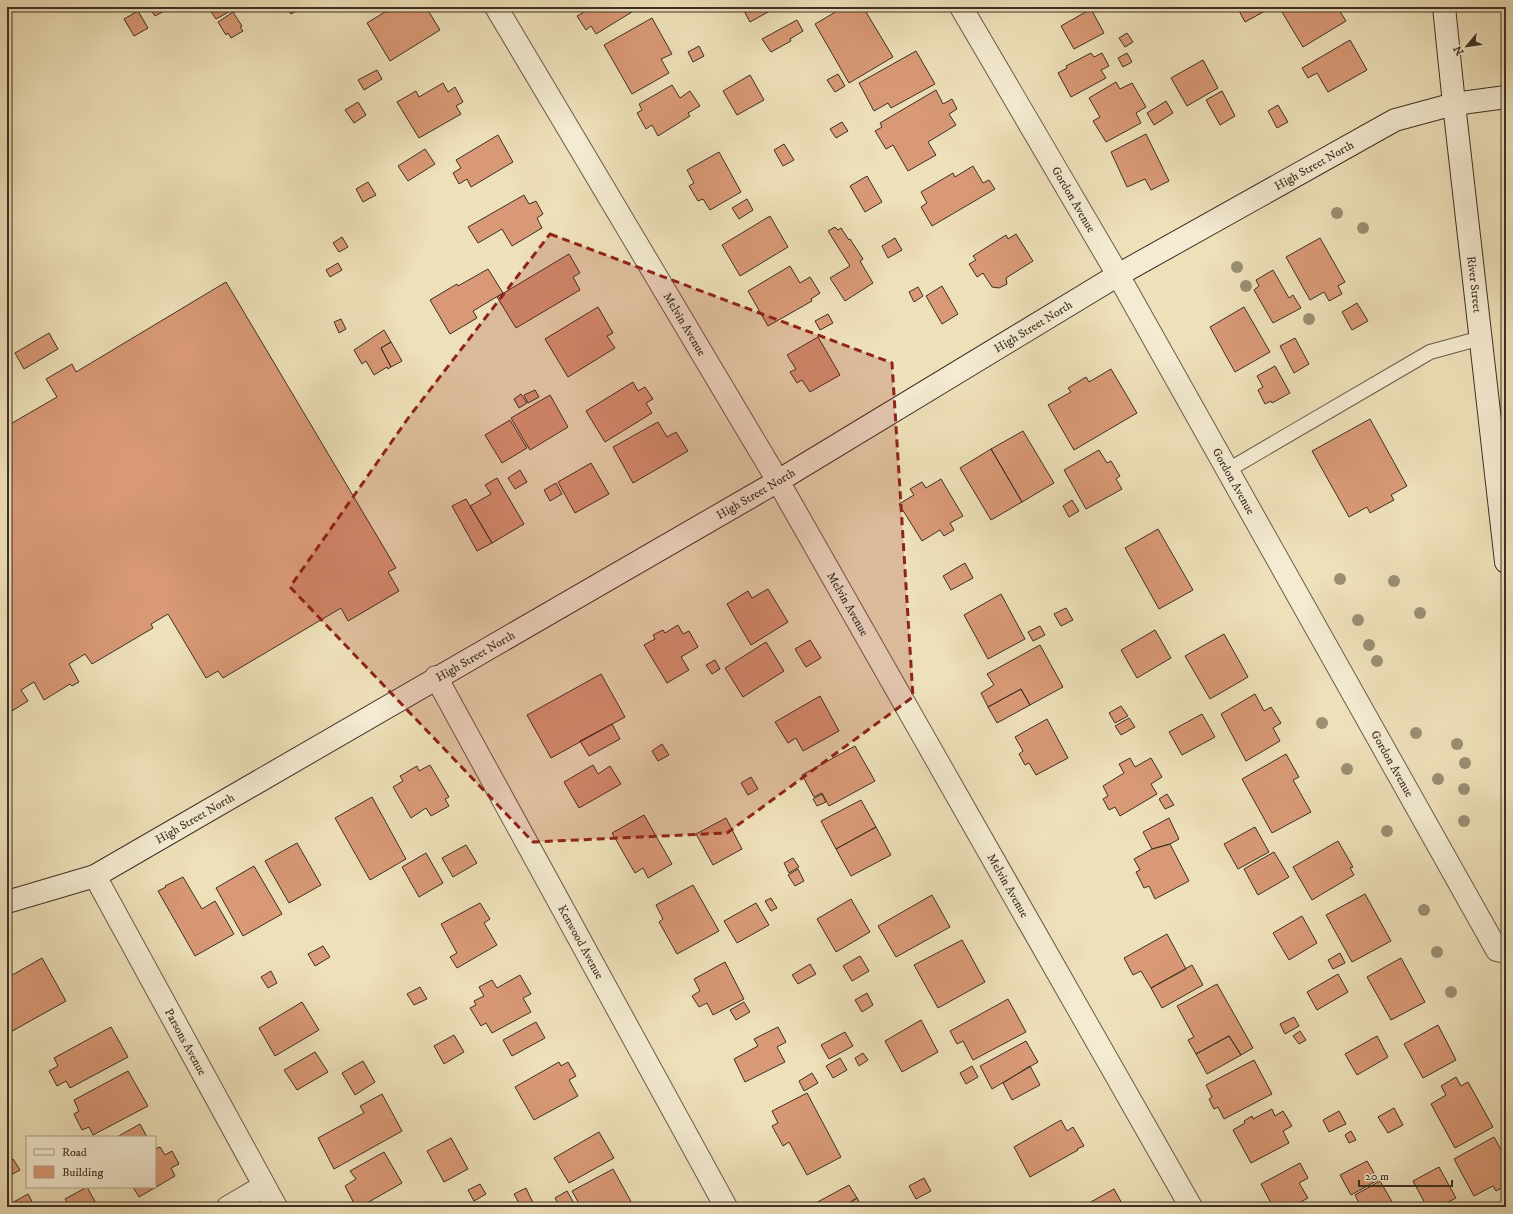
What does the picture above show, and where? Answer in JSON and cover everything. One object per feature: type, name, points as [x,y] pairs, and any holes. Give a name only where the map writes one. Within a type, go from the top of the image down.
[{"type":"street","name":"Melvin Avenue","points":[[496,7],[778,480],[1191,1207]]},
{"type":"street","name":"Gordon Avenue","points":[[961,7],[1118,275],[1497,950],[1506,952]]},
{"type":"street","name":"River Street","points":[[1444,7],[1506,562]]},
{"type":"street","name":"High Street North","points":[[7,902],[95,876],[778,480],[1118,275],[1395,120],[1454,104],[1506,97]]},
{"type":"street","name":"Kenwood Avenue","points":[[436,677],[726,1207]]},
{"type":"street","name":"Parsons Avenue","points":[[95,876],[276,1207]]},
{"type":"street","points":[[228,1207],[264,1186]]},
{"type":"lane","points":[[1228,470],[1430,352],[1481,338]]},
{"type":"highlighted area","points":[[550,234],[892,363],[913,697],[727,833],[533,842],[290,587],[409,417]]},
{"type":"building","points":[[149,7],[172,7],[155,16]]},
{"type":"building","points":[[208,7],[231,7],[232,10],[216,19]]},
{"type":"building","points":[[287,7],[303,7],[291,14]]},
{"type":"building","points":[[393,7],[426,7],[440,30],[390,61],[367,23]]},
{"type":"building","points":[[580,7],[640,7],[596,34],[591,26],[586,30],[577,16],[584,12]]},
{"type":"building","points":[[742,7],[777,7],[750,22]]},
{"type":"building","points":[[844,7],[863,7],[893,57],[849,83],[815,24]]},
{"type":"building","points":[[1237,7],[1263,7],[1265,11],[1245,22]]},
{"type":"building","points":[[1279,7],[1337,7],[1346,21],[1303,47]]},
{"type":"building","points":[[1091,9],[1104,33],[1074,49],[1061,26]]},
{"type":"building","points":[[138,11],[148,28],[134,36],[124,19]]},
{"type":"building","points":[[233,12],[242,26],[240,27],[243,31],[231,38],[228,33],[226,35],[218,22]]},
{"type":"building","points":[[652,18],[672,54],[661,59],[669,73],[632,94],[604,45]]},
{"type":"building","points":[[797,20],[803,31],[790,39],[791,41],[771,52],[762,39]]},
{"type":"building","points":[[1127,33],[1133,42],[1125,47],[1119,38]]},
{"type":"building","points":[[1350,40],[1367,70],[1328,92],[1317,73],[1308,78],[1302,68]]},
{"type":"building","points":[[699,46],[704,56],[693,62],[688,52]]},
{"type":"building","points":[[916,51],[935,84],[891,108],[888,103],[874,111],[859,83]]},
{"type":"building","points":[[1091,53],[1094,57],[1102,53],[1109,66],[1101,70],[1106,78],[1071,97],[1058,73],[1067,68],[1066,66]]},
{"type":"building","points":[[1127,53],[1132,62],[1123,67],[1118,58]]},
{"type":"building","points":[[1203,60],[1218,88],[1187,106],[1171,78]]},
{"type":"building","points":[[377,70],[382,79],[364,90],[358,80]]},
{"type":"building","points":[[838,74],[845,86],[835,92],[827,80]]},
{"type":"building","points":[[750,75],[764,100],[737,115],[723,91]]},
{"type":"building","points":[[1116,82],[1120,89],[1132,83],[1146,107],[1136,113],[1141,123],[1106,142],[1093,121],[1100,117],[1089,98]]},
{"type":"building","points":[[443,83],[448,92],[455,87],[463,102],[456,106],[461,114],[419,138],[397,102],[416,91],[419,97]]},
{"type":"building","points":[[672,85],[680,98],[690,91],[700,106],[688,113],[690,116],[658,136],[652,125],[646,129],[637,113],[642,110],[639,104]]},
{"type":"building","points":[[936,90],[943,104],[952,99],[957,109],[949,114],[956,125],[928,142],[936,155],[908,171],[893,145],[886,149],[875,131],[882,127],[880,123]]},
{"type":"building","points":[[1222,91],[1235,116],[1220,125],[1206,100]]},
{"type":"building","points":[[1166,101],[1173,113],[1154,125],[1147,113]]},
{"type":"building","points":[[358,102],[366,115],[354,123],[345,110]]},
{"type":"building","points":[[1278,105],[1288,122],[1277,128],[1268,111]]},
{"type":"building","points":[[842,122],[848,131],[836,138],[830,129]]},
{"type":"building","points":[[1146,134],[1169,181],[1151,190],[1145,179],[1127,187],[1111,152]]},
{"type":"building","points":[[498,135],[513,162],[471,187],[467,179],[459,184],[453,173],[461,168],[456,160]]},
{"type":"building","points":[[784,144],[794,160],[783,166],[774,150]]},
{"type":"building","points":[[425,149],[435,164],[408,181],[398,166]]},
{"type":"building","points":[[719,152],[741,192],[710,210],[703,199],[698,201],[689,186],[694,183],[687,170]]},
{"type":"building","points":[[973,166],[983,183],[989,180],[995,189],[932,226],[921,207],[927,203],[921,192],[953,173],[955,177]]},
{"type":"building","points":[[867,176],[882,202],[865,212],[850,186]]},
{"type":"building","points":[[368,182],[376,195],[363,202],[356,189]]},
{"type":"building","points":[[524,195],[529,204],[536,201],[543,214],[537,218],[542,228],[512,246],[502,229],[478,243],[468,227]]},
{"type":"building","points":[[747,199],[753,210],[739,219],[732,208]]},
{"type":"building","points":[[770,216],[788,247],[740,276],[722,245]]},
{"type":"building","points":[[835,227],[838,230],[841,228],[849,240],[850,239],[863,259],[860,261],[873,283],[845,301],[830,278],[850,266],[828,231]]},
{"type":"building","points":[[1016,234],[1033,261],[1006,278],[1007,284],[999,288],[992,287],[983,273],[977,277],[969,264],[976,260],[973,256],[1006,235],[1008,239]]},
{"type":"building","points":[[342,237],[348,247],[339,252],[333,243]]},
{"type":"building","points":[[895,238],[902,250],[888,258],[882,246]]},
{"type":"building","points":[[1320,238],[1345,282],[1338,286],[1342,294],[1329,301],[1324,292],[1310,300],[1286,257]]},
{"type":"building","points":[[569,254],[580,273],[573,277],[580,290],[516,328],[497,297]]},
{"type":"building","points":[[338,263],[342,270],[330,277],[326,270]]},
{"type":"building","points":[[790,266],[800,283],[810,277],[820,293],[811,299],[812,301],[768,326],[748,291]]},
{"type":"building","points":[[488,269],[503,293],[473,311],[477,318],[450,334],[430,300],[457,284],[458,286]]},
{"type":"building","points":[[1273,270],[1289,298],[1293,295],[1301,308],[1273,323],[1254,290],[1259,286],[1256,280]]},
{"type":"building","points":[[226,282],[396,568],[388,572],[399,591],[348,621],[341,608],[223,678],[218,671],[206,678],[168,614],[151,624],[153,628],[92,664],[85,654],[69,664],[79,682],[72,686],[70,684],[44,700],[34,682],[21,690],[28,701],[7,714],[7,426],[57,397],[46,379],[72,364],[76,372]]},
{"type":"building","points":[[942,286],[958,314],[942,324],[926,296]]},
{"type":"building","points":[[918,287],[923,296],[914,302],[909,292]]},
{"type":"building","points":[[1357,303],[1368,321],[1352,330],[1342,312]]},
{"type":"building","points":[[598,307],[613,333],[607,336],[615,348],[568,377],[545,339]]},
{"type":"building","points":[[1244,307],[1270,352],[1235,372],[1210,327]]},
{"type":"building","points":[[828,314],[833,323],[820,330],[815,321]]},
{"type":"building","points":[[341,319],[346,329],[339,333],[334,322]]},
{"type":"building","points":[[384,330],[391,342],[381,348],[391,367],[388,369],[387,367],[374,375],[366,361],[362,364],[354,350]]},
{"type":"building","points":[[49,333],[58,349],[24,369],[15,353]]},
{"type":"building","points":[[818,337],[840,375],[810,392],[802,380],[797,383],[790,372],[796,369],[787,355]]},
{"type":"building","points":[[1295,338],[1309,364],[1294,373],[1280,346]]},
{"type":"building","points":[[391,342],[402,361],[391,367],[381,348]]},
{"type":"building","points":[[1275,366],[1290,393],[1272,403],[1271,401],[1265,404],[1258,390],[1263,387],[1257,376]]},
{"type":"building","points":[[1111,369],[1137,413],[1074,450],[1048,405],[1071,392],[1068,388],[1086,377],[1089,382]]},
{"type":"building","points":[[633,382],[638,391],[645,387],[653,399],[646,403],[652,413],[605,442],[586,411]]},
{"type":"building","points":[[535,390],[539,397],[528,403],[524,395]]},
{"type":"building","points":[[521,394],[527,403],[519,408],[514,399]]},
{"type":"building","points":[[550,395],[568,427],[530,450],[511,418]]},
{"type":"building","points":[[1370,419],[1407,486],[1391,495],[1394,500],[1370,513],[1367,507],[1349,517],[1312,451]]},
{"type":"building","points":[[510,420],[527,448],[502,463],[485,435]]},
{"type":"building","points":[[658,422],[667,437],[676,432],[688,451],[633,483],[613,447]]},
{"type":"building","points":[[1023,431],[1054,483],[1022,502],[991,449]]},
{"type":"building","points":[[991,449],[1022,502],[991,520],[960,468]]},
{"type":"building","points":[[1099,450],[1107,463],[1111,461],[1120,476],[1116,479],[1122,489],[1086,509],[1064,470]]},
{"type":"building","points":[[591,463],[609,494],[575,513],[558,482]]},
{"type":"building","points":[[520,470],[527,482],[515,489],[508,478]]},
{"type":"building","points":[[497,478],[524,524],[492,543],[470,506],[491,494],[485,485]]},
{"type":"building","points":[[941,479],[963,516],[950,523],[954,530],[944,536],[940,530],[922,541],[899,504],[914,495],[910,489],[922,482],[926,488]]},
{"type":"building","points":[[556,483],[562,494],[550,501],[544,490]]},
{"type":"building","points":[[466,499],[492,543],[477,551],[452,506]]},
{"type":"building","points":[[1072,500],[1079,511],[1069,517],[1063,506]]},
{"type":"building","points":[[1158,529],[1193,590],[1159,609],[1125,548]]},
{"type":"building","points":[[965,563],[973,578],[951,590],[943,576]]},
{"type":"building","points":[[768,589],[788,622],[751,645],[727,604],[748,591],[752,598]]},
{"type":"building","points":[[1001,594],[1025,639],[988,659],[964,615]]},
{"type":"building","points":[[1066,608],[1073,620],[1061,626],[1054,614]]},
{"type":"building","points":[[678,625],[683,634],[689,631],[698,647],[681,657],[689,670],[667,683],[644,645],[655,639],[653,635],[663,630],[665,633]]},
{"type":"building","points":[[1040,626],[1045,635],[1033,641],[1028,632]]},
{"type":"building","points":[[1155,630],[1171,658],[1137,678],[1121,650]]},
{"type":"building","points":[[1224,634],[1248,677],[1210,699],[1185,656]]},
{"type":"building","points":[[810,640],[821,658],[806,667],[795,649]]},
{"type":"building","points":[[766,642],[784,671],[743,697],[725,668]]},
{"type":"building","points":[[1040,645],[1063,687],[1030,705],[1021,689],[988,707],[981,693],[994,685],[987,674]]},
{"type":"building","points":[[715,660],[720,669],[712,674],[706,665]]},
{"type":"building","points":[[601,674],[625,717],[551,758],[527,715]]},
{"type":"building","points":[[1021,689],[1030,705],[997,723],[988,707]]},
{"type":"building","points":[[1255,694],[1264,711],[1271,707],[1281,723],[1273,728],[1280,741],[1246,761],[1221,714]]},
{"type":"building","points":[[820,696],[839,731],[803,751],[796,738],[788,743],[775,722]]},
{"type":"building","points":[[1121,706],[1128,716],[1115,723],[1109,713]]},
{"type":"building","points":[[1202,714],[1215,737],[1182,755],[1169,732]]},
{"type":"building","points":[[1129,718],[1135,727],[1121,735],[1115,726]]},
{"type":"building","points":[[1047,719],[1068,758],[1036,775],[1029,763],[1025,765],[1019,754],[1023,751],[1015,737]]},
{"type":"building","points":[[612,724],[620,739],[589,756],[580,741]]},
{"type":"building","points":[[662,744],[669,755],[658,761],[652,751]]},
{"type":"building","points":[[855,746],[875,781],[829,806],[822,793],[814,797],[802,775]]},
{"type":"building","points":[[1286,754],[1299,777],[1293,780],[1311,812],[1272,833],[1242,779]]},
{"type":"building","points":[[1130,758],[1135,767],[1151,758],[1162,777],[1151,784],[1157,794],[1120,816],[1115,807],[1109,810],[1103,799],[1108,796],[1103,786],[1124,773],[1119,764]]},
{"type":"building","points":[[430,765],[449,797],[445,799],[449,806],[431,816],[426,808],[411,818],[393,787],[403,781],[400,776],[417,766],[419,771]]},
{"type":"building","points":[[593,765],[598,774],[610,766],[621,784],[579,808],[564,782]]},
{"type":"building","points":[[751,777],[758,789],[748,795],[741,783]]},
{"type":"building","points":[[822,794],[826,802],[817,806],[813,799]]},
{"type":"building","points":[[1167,794],[1174,805],[1165,809],[1159,799]]},
{"type":"building","points":[[372,797],[406,859],[370,880],[335,818]]},
{"type":"building","points":[[861,800],[876,827],[836,849],[821,821]]},
{"type":"building","points":[[644,815],[672,864],[648,878],[643,868],[635,873],[612,833]]},
{"type":"building","points":[[726,818],[742,849],[713,865],[696,834]]},
{"type":"building","points":[[1169,818],[1179,839],[1170,844],[1152,849],[1143,832]]},
{"type":"building","points":[[876,827],[891,855],[851,876],[836,849]]},
{"type":"building","points":[[1255,827],[1269,852],[1238,869],[1224,844]]},
{"type":"building","points":[[1338,841],[1353,867],[1350,868],[1354,875],[1312,900],[1293,867]]},
{"type":"building","points":[[297,843],[321,885],[289,903],[265,861]]},
{"type":"building","points":[[1170,844],[1189,881],[1155,899],[1149,886],[1144,888],[1136,872],[1140,870],[1134,859],[1152,849]]},
{"type":"building","points":[[466,845],[477,863],[453,877],[442,858]]},
{"type":"building","points":[[1274,852],[1289,877],[1258,895],[1244,869]]},
{"type":"building","points":[[426,853],[443,883],[419,897],[402,867]]},
{"type":"building","points":[[793,858],[799,867],[789,873],[784,863]]},
{"type":"building","points":[[254,866],[282,914],[243,936],[216,888]]},
{"type":"building","points":[[798,869],[804,881],[795,886],[788,875]]},
{"type":"building","points":[[183,877],[202,909],[215,901],[234,934],[195,956],[158,891]]},
{"type":"building","points":[[693,885],[719,931],[677,954],[659,922],[663,919],[656,905]]},
{"type":"building","points":[[1365,894],[1391,941],[1352,962],[1326,915]]},
{"type":"building","points":[[932,895],[950,927],[896,957],[878,926]]},
{"type":"building","points":[[771,898],[777,908],[771,911],[765,901]]},
{"type":"building","points":[[851,899],[870,932],[836,952],[817,919]]},
{"type":"building","points":[[480,903],[490,919],[484,923],[497,945],[457,968],[450,957],[457,953],[441,924]]},
{"type":"building","points":[[756,903],[769,925],[737,943],[724,921]]},
{"type":"building","points":[[1302,916],[1317,943],[1289,960],[1273,933]]},
{"type":"building","points":[[1167,934],[1186,969],[1151,988],[1141,971],[1133,975],[1124,958]]},
{"type":"building","points":[[962,940],[985,982],[938,1008],[914,965]]},
{"type":"building","points":[[323,946],[330,957],[315,966],[308,954]]},
{"type":"building","points":[[1340,953],[1345,963],[1333,969],[1328,960]]},
{"type":"building","points":[[860,956],[869,971],[852,981],[843,966]]},
{"type":"building","points":[[42,958],[66,1001],[7,1034],[7,978]]},
{"type":"building","points":[[1401,958],[1425,1002],[1391,1020],[1367,977]]},
{"type":"building","points":[[725,962],[744,999],[713,1015],[707,1003],[699,1007],[692,996],[700,991],[694,979]]},
{"type":"building","points":[[810,964],[816,974],[798,984],[792,975]]},
{"type":"building","points":[[1192,965],[1203,985],[1162,1008],[1151,988]]},
{"type":"building","points":[[271,971],[277,983],[268,988],[261,977]]},
{"type":"building","points":[[1338,974],[1348,992],[1317,1010],[1307,992]]},
{"type":"building","points":[[520,975],[531,994],[523,998],[531,1012],[492,1033],[486,1023],[481,1026],[470,1008],[476,1005],[474,1001],[484,996],[479,987],[492,980],[497,988]]},
{"type":"building","points":[[1217,984],[1253,1048],[1241,1055],[1229,1036],[1196,1054],[1188,1040],[1194,1037],[1177,1006]]},
{"type":"building","points":[[420,987],[427,999],[414,1005],[407,994]]},
{"type":"building","points":[[867,993],[873,1005],[862,1012],[855,1000]]},
{"type":"building","points":[[1008,999],[1026,1032],[973,1060],[963,1041],[957,1044],[950,1031]]},
{"type":"building","points":[[302,1002],[319,1030],[275,1056],[259,1028]]},
{"type":"building","points":[[744,1002],[750,1012],[736,1020],[730,1010]]},
{"type":"building","points":[[1294,1017],[1299,1026],[1285,1034],[1280,1024]]},
{"type":"building","points":[[921,1020],[938,1052],[902,1072],[885,1041]]},
{"type":"building","points":[[536,1022],[545,1038],[512,1056],[503,1040]]},
{"type":"building","points":[[1438,1025],[1456,1060],[1423,1078],[1404,1044]]},
{"type":"building","points":[[111,1027],[128,1057],[70,1088],[66,1081],[57,1086],[49,1071],[58,1066],[54,1058]]},
{"type":"building","points":[[778,1027],[786,1042],[777,1047],[785,1062],[745,1082],[734,1059],[758,1046],[754,1039]]},
{"type":"building","points":[[1300,1031],[1306,1040],[1299,1044],[1293,1036]]},
{"type":"building","points":[[845,1032],[853,1046],[829,1059],[821,1045]]},
{"type":"building","points":[[454,1035],[464,1052],[444,1064],[434,1046]]},
{"type":"building","points":[[1229,1036],[1241,1055],[1207,1074],[1196,1054]]},
{"type":"building","points":[[1377,1036],[1388,1057],[1357,1075],[1345,1054]]},
{"type":"building","points":[[1026,1041],[1038,1062],[992,1089],[980,1066]]},
{"type":"building","points":[[315,1052],[328,1072],[297,1090],[284,1070]]},
{"type":"building","points":[[863,1053],[868,1060],[859,1066],[855,1058]]},
{"type":"building","points":[[840,1058],[847,1070],[833,1078],[826,1066]]},
{"type":"building","points":[[1254,1060],[1272,1094],[1224,1119],[1218,1107],[1214,1109],[1209,1099],[1212,1097],[1206,1085]]},
{"type":"building","points":[[363,1061],[375,1082],[355,1095],[342,1073]]},
{"type":"building","points":[[559,1062],[561,1066],[568,1062],[576,1076],[569,1080],[578,1096],[534,1120],[515,1087]]},
{"type":"building","points":[[972,1066],[978,1077],[966,1084],[960,1073]]},
{"type":"building","points":[[1030,1066],[1040,1085],[1012,1100],[1003,1083]]},
{"type":"building","points":[[128,1071],[148,1106],[93,1135],[89,1127],[82,1130],[74,1114],[79,1111],[74,1100]]},
{"type":"building","points":[[812,1073],[818,1083],[804,1091],[799,1081]]},
{"type":"building","points":[[1456,1077],[1461,1086],[1468,1082],[1493,1127],[1455,1148],[1431,1104],[1446,1095],[1441,1086]]},
{"type":"building","points":[[807,1093],[841,1157],[807,1175],[789,1142],[783,1146],[772,1126],[778,1123],[772,1111]]},
{"type":"building","points":[[382,1094],[402,1131],[334,1169],[318,1138],[364,1113],[360,1106]]},
{"type":"building","points":[[1394,1108],[1403,1125],[1388,1133],[1378,1117]]},
{"type":"building","points":[[1272,1109],[1275,1116],[1283,1111],[1292,1126],[1283,1131],[1289,1143],[1251,1163],[1233,1130],[1245,1123],[1244,1121],[1252,1116],[1253,1119]]},
{"type":"building","points":[[1339,1111],[1346,1124],[1329,1132],[1323,1120]]},
{"type":"building","points":[[1061,1120],[1067,1131],[1073,1127],[1084,1146],[1030,1177],[1014,1147]]},
{"type":"building","points":[[140,1124],[146,1136],[119,1136]]},
{"type":"building","points":[[1351,1131],[1356,1140],[1349,1143],[1345,1135]]},
{"type":"building","points":[[599,1132],[614,1158],[569,1183],[554,1158]]},
{"type":"building","points":[[1494,1137],[1506,1159],[1506,1179],[1504,1179],[1506,1186],[1496,1191],[1493,1186],[1474,1196],[1454,1159]]},
{"type":"building","points":[[451,1138],[468,1169],[444,1182],[427,1151]]},
{"type":"building","points":[[160,1147],[165,1155],[172,1151],[179,1164],[171,1168],[175,1176],[156,1187],[156,1149]]},
{"type":"building","points":[[384,1152],[402,1183],[360,1207],[356,1207],[345,1186],[356,1179],[350,1171]]},
{"type":"building","points":[[13,1159],[20,1170],[9,1176],[7,1173],[7,1163]]},
{"type":"building","points":[[1367,1161],[1378,1180],[1351,1195],[1340,1175]]},
{"type":"building","points":[[1300,1163],[1308,1178],[1299,1183],[1308,1198],[1291,1207],[1273,1207],[1261,1184]]},
{"type":"building","points":[[1439,1167],[1456,1198],[1439,1207],[1427,1207],[1413,1181]]},
{"type":"building","points":[[613,1169],[634,1207],[581,1207],[572,1191]]},
{"type":"building","points":[[924,1178],[931,1191],[916,1199],[909,1186]]},
{"type":"building","points":[[1380,1181],[1395,1207],[1361,1207],[1355,1195]]},
{"type":"building","points":[[480,1184],[486,1194],[474,1201],[468,1190]]},
{"type":"building","points":[[849,1185],[857,1198],[842,1207],[814,1207],[812,1205]]},
{"type":"building","points":[[88,1188],[98,1207],[70,1207],[65,1199]]},
{"type":"building","points":[[134,1188],[154,1188],[139,1197]]},
{"type":"building","points":[[526,1188],[534,1205],[529,1207],[521,1207],[514,1194]]},
{"type":"building","points":[[1114,1189],[1124,1207],[1082,1207]]},
{"type":"building","points":[[567,1191],[575,1205],[572,1207],[560,1207],[555,1198]]},
{"type":"building","points":[[28,1194],[35,1207],[12,1207],[10,1204]]},
{"type":"building","points":[[857,1198],[862,1207],[842,1207]]},
{"type":"building","points":[[937,1202],[939,1207],[928,1207]]}]
